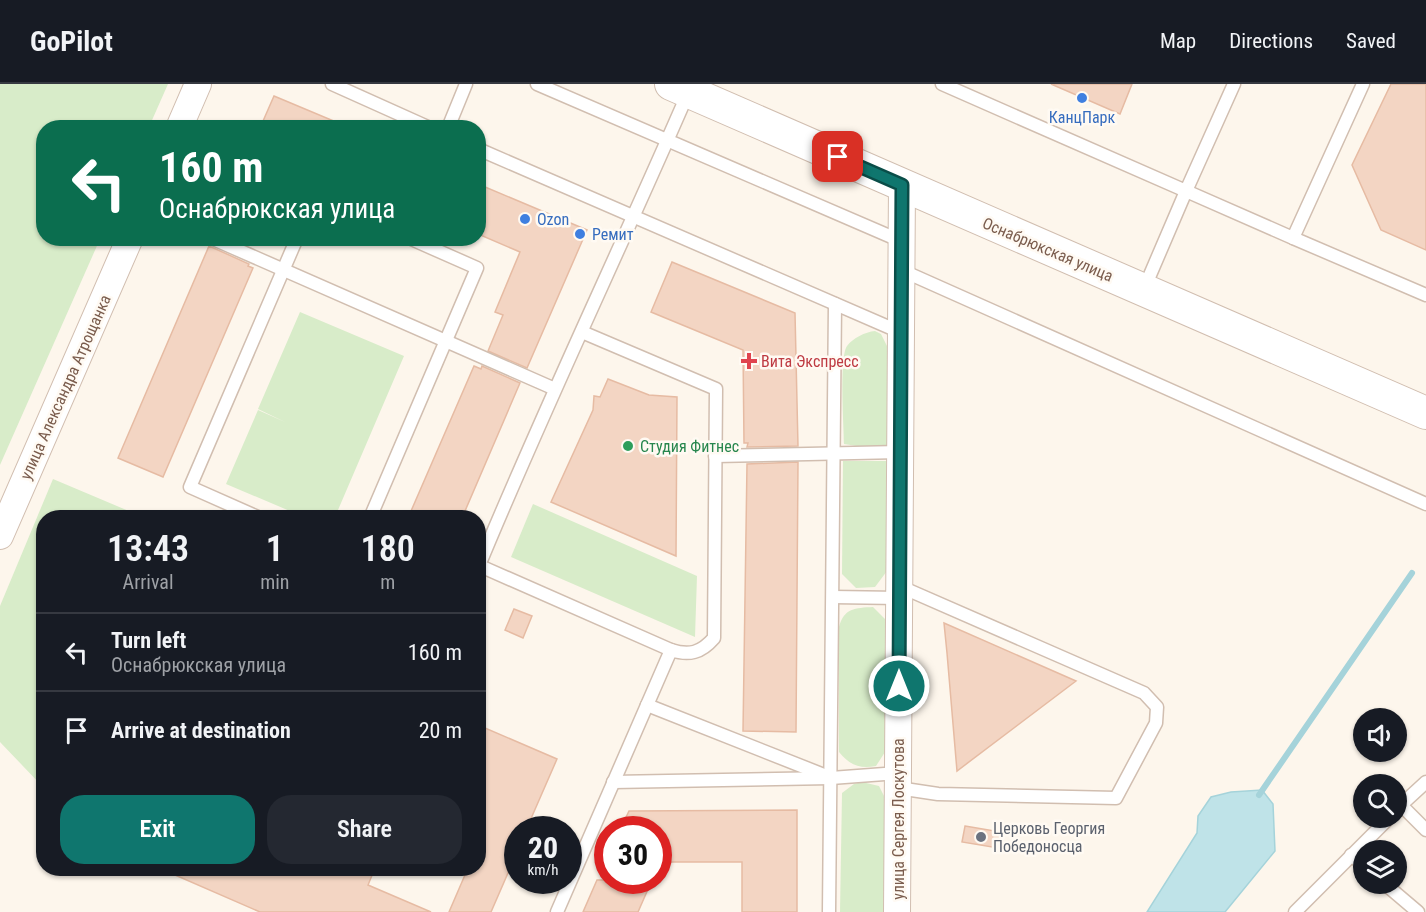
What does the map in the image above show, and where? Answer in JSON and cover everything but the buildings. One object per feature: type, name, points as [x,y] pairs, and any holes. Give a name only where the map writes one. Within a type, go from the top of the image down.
[{"type":"street","points":[[182,120],[198,84]]},
{"type":"street","name":"Оснабрюкская улица","points":[[684,87],[902,185],[1426,413]]},
{"type":"street","name":"улица Сергея Лоскутова","points":[[897,912],[902,185]]},
{"type":"street","name":"улица Александра Атрощанка","points":[[0,536],[127,246]]},
{"type":"lane","points":[[332,84],[412,120]]},
{"type":"lane","points":[[451,120],[466,84]]},
{"type":"lane","points":[[537,84],[901,241]]},
{"type":"lane","points":[[942,84],[1426,296]]},
{"type":"lane","points":[[1143,290],[1234,84]]},
{"type":"lane","points":[[1293,238],[1363,84]]},
{"type":"lane","points":[[486,551],[555,389],[668,141],[684,87]]},
{"type":"lane","points":[[486,153],[900,332]]},
{"type":"lane","points":[[229,246],[555,389]]},
{"type":"lane","points":[[242,510],[190,487],[294,246]]},
{"type":"lane","points":[[373,510],[477,268],[428,246]]},
{"type":"lane","points":[[901,270],[1426,504]]},
{"type":"lane","points":[[829,912],[835,304]]},
{"type":"lane","points":[[486,570],[684,654],[705,649],[714,638],[716,389],[582,332]]},
{"type":"lane","points":[[716,456],[900,452]]},
{"type":"lane","points":[[613,782],[831,778],[898,780],[938,794],[1116,798],[1156,723],[1157,707],[1144,693],[899,592],[833,597]]},
{"type":"lane","points":[[556,912],[671,650]]},
{"type":"lane","points":[[647,705],[831,778]]},
{"type":"lane","points":[[1407,800],[1426,782]]},
{"type":"lane","points":[[1407,814],[1426,830]]},
{"type":"lane","points":[[1295,912],[1379,828]]},
{"type":"lane","points":[[1397,894],[1418,912]]},
{"type":"green space","points":[[0,84],[168,84],[152,120],[36,120],[36,246],[97,246],[0,465]]},
{"type":"green space","points":[[300,312],[404,356],[338,510],[287,510],[226,484],[258,410],[285,422],[258,409]]},
{"type":"green space","points":[[875,331],[881,334],[888,348],[888,445],[863,447],[844,444],[843,364],[845,353],[847,346],[856,338]]},
{"type":"green space","points":[[843,461],[888,461],[887,571],[875,587],[856,588],[842,574]]},
{"type":"green space","points":[[53,479],[126,510],[40,510]]},
{"type":"green space","points":[[533,504],[697,576],[695,637],[511,557]]},
{"type":"green space","points":[[36,520],[36,780],[0,742],[0,606]]},
{"type":"green space","points":[[873,607],[886,620],[887,749],[876,766],[865,767],[851,763],[839,752],[839,627],[844,616],[851,610]]},
{"type":"green space","points":[[862,782],[879,786],[886,800],[884,912],[840,912],[842,793],[854,784]]},
{"type":"water","points":[[1262,790],[1273,804],[1275,851],[1225,912],[1147,912],[1197,833],[1198,816],[1211,797],[1231,792]]},
{"type":"waterway","points":[[1259,795],[1412,573]]},
{"type":"place","name":"КанцПарк","points":[[1082,98]]},
{"type":"place","name":"Ozon","points":[[525,219]]},
{"type":"place","name":"Ремит","points":[[580,234]]},
{"type":"place","name":"Вита Экспресс","points":[[749,361]]},
{"type":"place","name":"Студия Фитнес","points":[[628,446]]},
{"type":"place","name":"Церковь Георгия Победоносца","points":[[981,837]]},
{"type":"route","points":[[838,157],[902,185],[899,686]]}]
